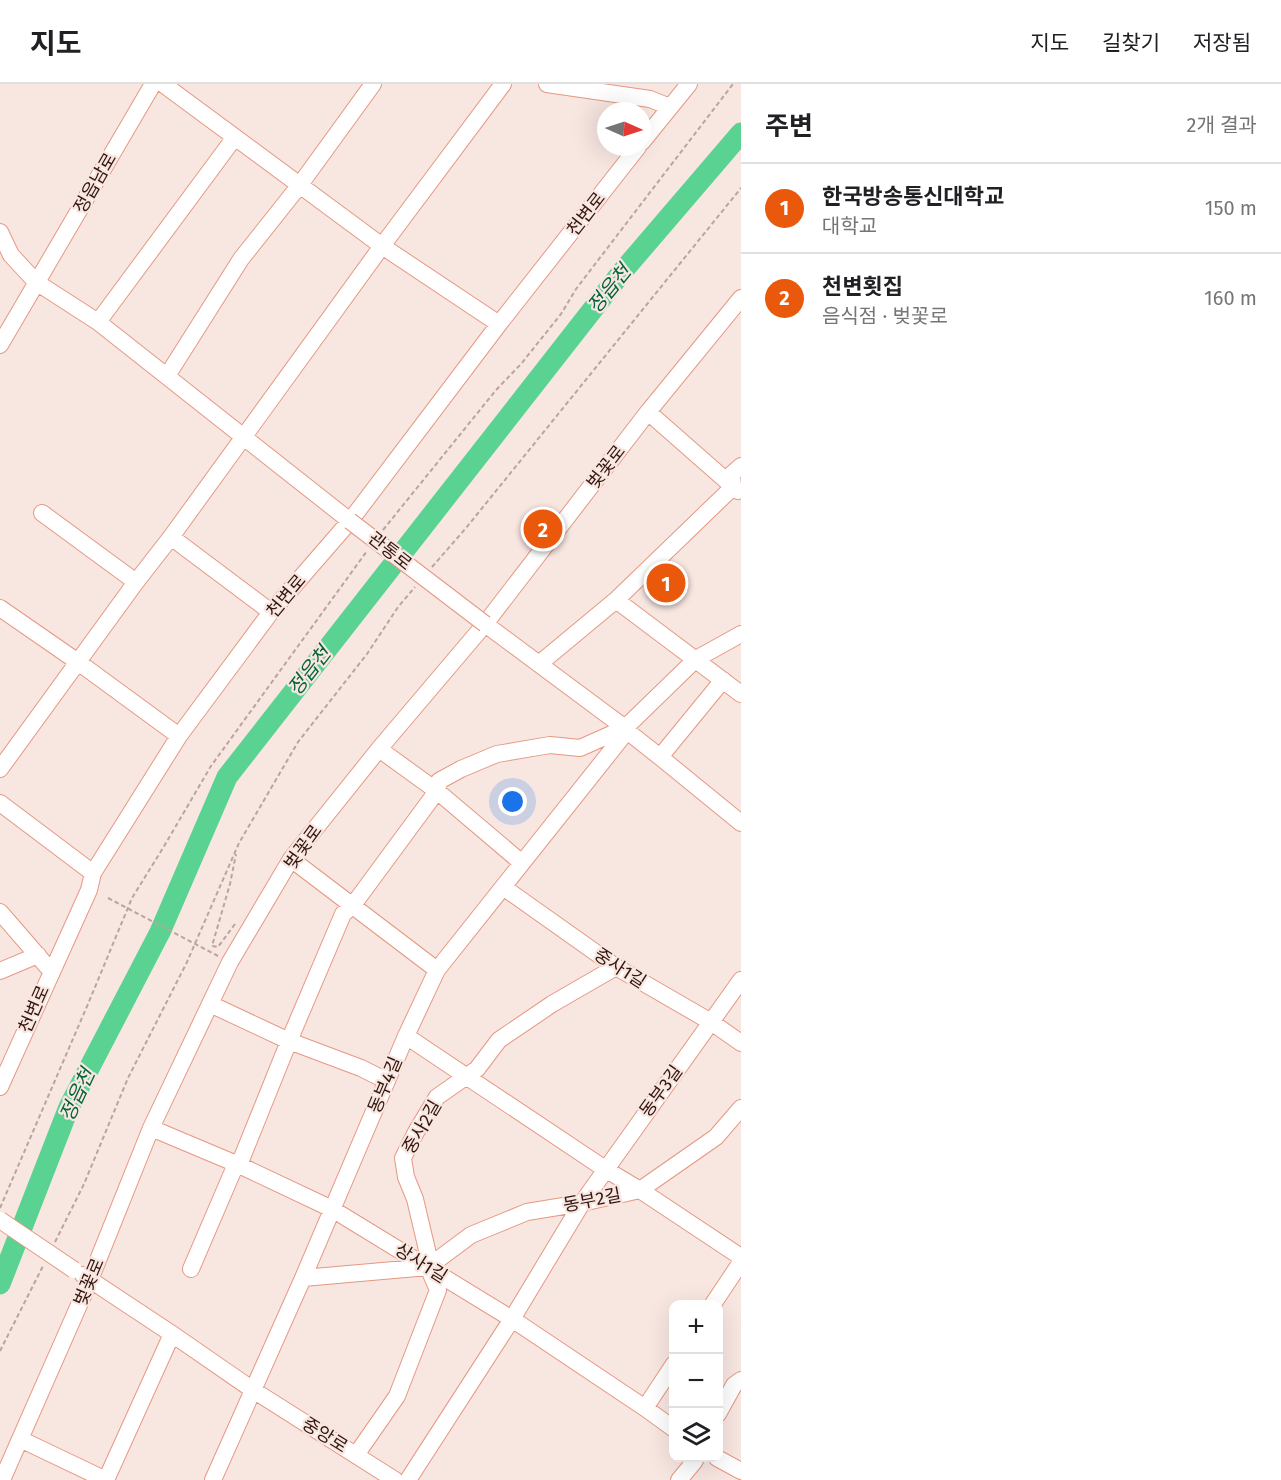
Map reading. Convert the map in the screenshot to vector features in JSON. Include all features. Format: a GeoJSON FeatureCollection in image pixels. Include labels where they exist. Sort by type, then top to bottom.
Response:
{"type":"FeatureCollection","features":[{"type":"Feature","properties":{"kind":"street","name":"정읍남로"},"geometry":{"type":"LineString","coordinates":[[0,345],[153,84]]}},
{"type":"Feature","properties":{"kind":"street"},"geometry":{"type":"LineString","coordinates":[[163,84],[382,246],[499,324]]}},
{"type":"Feature","properties":{"kind":"street"},"geometry":{"type":"LineString","coordinates":[[166,376],[241,259],[299,186],[373,84]]}},
{"type":"Feature","properties":{"kind":"street"},"geometry":{"type":"LineString","coordinates":[[0,769],[503,84]]}},
{"type":"Feature","properties":{"kind":"street"},"geometry":{"type":"LineString","coordinates":[[547,84],[650,99],[670,107]]}},
{"type":"Feature","properties":{"kind":"street"},"geometry":{"type":"LineString","coordinates":[[651,131],[689,84]]}},
{"type":"Feature","properties":{"kind":"street"},"geometry":{"type":"LineString","coordinates":[[98,322],[235,137]]}},
{"type":"Feature","properties":{"kind":"street","name":"천변로"},"geometry":{"type":"LineString","coordinates":[[0,1087],[88,890],[93,873],[179,736],[271,612],[350,520],[631,156]]}},
{"type":"Feature","properties":{"kind":"street"},"geometry":{"type":"LineString","coordinates":[[0,232],[11,255],[36,282]]}},
{"type":"Feature","properties":{"kind":"street","name":"관통로"},"geometry":{"type":"LineString","coordinates":[[36,282],[98,322],[484,624],[626,730],[741,822]]}},
{"type":"Feature","properties":{"kind":"street","name":"벚꽃로"},"geometry":{"type":"LineString","coordinates":[[2,1480],[90,1280],[151,1128],[231,962],[291,859],[379,749],[484,624],[648,412],[741,298]]}},
{"type":"Feature","properties":{"kind":"street"},"geometry":{"type":"LineString","coordinates":[[648,412],[737,490]]}},
{"type":"Feature","properties":{"kind":"street"},"geometry":{"type":"LineString","coordinates":[[737,490],[732,474],[741,466]]}},
{"type":"Feature","properties":{"kind":"street"},"geometry":{"type":"LineString","coordinates":[[539,664],[616,600],[737,490]]}},
{"type":"Feature","properties":{"kind":"street"},"geometry":{"type":"LineString","coordinates":[[42,513],[136,582]]}},
{"type":"Feature","properties":{"kind":"street"},"geometry":{"type":"LineString","coordinates":[[171,537],[271,612]]}},
{"type":"Feature","properties":{"kind":"street"},"geometry":{"type":"LineString","coordinates":[[616,600],[741,693]]}},
{"type":"Feature","properties":{"kind":"street"},"geometry":{"type":"LineString","coordinates":[[0,608],[179,736]]}},
{"type":"Feature","properties":{"kind":"street"},"geometry":{"type":"LineString","coordinates":[[192,1269],[343,914],[353,905],[437,791],[439,781],[497,754],[550,745],[580,748],[626,730],[696,660],[741,634]]}},
{"type":"Feature","properties":{"kind":"street"},"geometry":{"type":"LineString","coordinates":[[660,757],[723,680]]}},
{"type":"Feature","properties":{"kind":"street","name":"동부4길"},"geometry":{"type":"LineString","coordinates":[[213,1480],[303,1278],[406,1036],[437,970],[626,730]]}},
{"type":"Feature","properties":{"kind":"street"},"geometry":{"type":"LineString","coordinates":[[379,749],[437,791],[522,863]]}},
{"type":"Feature","properties":{"kind":"street"},"geometry":{"type":"LineString","coordinates":[[0,803],[93,873]]}},
{"type":"Feature","properties":{"kind":"street"},"geometry":{"type":"LineString","coordinates":[[291,859],[437,970]]}},
{"type":"Feature","properties":{"kind":"street","name":"중사1길"},"geometry":{"type":"LineString","coordinates":[[503,887],[616,967],[711,1022],[741,1043]]}},
{"type":"Feature","properties":{"kind":"street"},"geometry":{"type":"LineString","coordinates":[[0,912],[51,971]]}},
{"type":"Feature","properties":{"kind":"street"},"geometry":{"type":"LineString","coordinates":[[0,971],[38,955]]}},
{"type":"Feature","properties":{"kind":"street","name":"중사2길"},"geometry":{"type":"LineString","coordinates":[[356,1455],[397,1396],[438,1290],[428,1267],[428,1254],[406,1177],[403,1158],[416,1132],[437,1097],[477,1069],[499,1040],[616,967]]}},
{"type":"Feature","properties":{"kind":"street","name":"동부3길"},"geometry":{"type":"LineString","coordinates":[[408,1480],[512,1319],[582,1203],[741,980]]}},
{"type":"Feature","properties":{"kind":"street"},"geometry":{"type":"LineString","coordinates":[[210,1004],[289,1041],[361,1068],[387,1081]]}},
{"type":"Feature","properties":{"kind":"street"},"geometry":{"type":"LineString","coordinates":[[406,1036],[741,1257]]}},
{"type":"Feature","properties":{"kind":"street","name":"동부2길"},"geometry":{"type":"LineString","coordinates":[[428,1267],[471,1235],[527,1212],[640,1190],[717,1137],[741,1108]]}},
{"type":"Feature","properties":{"kind":"street","name":"상사1길"},"geometry":{"type":"LineString","coordinates":[[151,1128],[237,1164],[332,1209],[512,1319],[669,1425]]}},
{"type":"Feature","properties":{"kind":"street","name":"중앙로"},"geometry":{"type":"LineString","coordinates":[[0,1221],[253,1390],[395,1480]]}},
{"type":"Feature","properties":{"kind":"street"},"geometry":{"type":"LineString","coordinates":[[716,1300],[741,1262]]}},
{"type":"Feature","properties":{"kind":"street"},"geometry":{"type":"LineString","coordinates":[[303,1278],[428,1267]]}},
{"type":"Feature","properties":{"kind":"street"},"geometry":{"type":"LineString","coordinates":[[20,1439],[106,1480],[172,1334]]}},
{"type":"Feature","properties":{"kind":"street"},"geometry":{"type":"LineString","coordinates":[[645,1408],[669,1372]]}},
{"type":"Feature","properties":{"kind":"street"},"geometry":{"type":"LineString","coordinates":[[721,1408],[734,1385],[741,1380]]}},
{"type":"Feature","properties":{"kind":"street"},"geometry":{"type":"LineString","coordinates":[[723,1461],[741,1471]]}},
{"type":"Feature","properties":{"kind":"street"},"geometry":{"type":"LineString","coordinates":[[679,1480],[694,1462]]}},
{"type":"Feature","properties":{"kind":"path"},"geometry":{"type":"LineString","coordinates":[[378,537],[496,390],[521,364],[561,314],[576,289],[733,84]]}},
{"type":"Feature","properties":{"kind":"path"},"geometry":{"type":"LineString","coordinates":[[428,572],[741,188]]}},
{"type":"Feature","properties":{"kind":"path"},"geometry":{"type":"LineString","coordinates":[[0,1208],[132,898],[211,766],[371,547]]}},
{"type":"Feature","properties":{"kind":"path"},"geometry":{"type":"LineString","coordinates":[[53,1247],[84,1184],[128,1078],[187,962],[237,848],[298,742],[367,654],[398,607],[421,580]]}},
{"type":"Feature","properties":{"kind":"path"},"geometry":{"type":"LineString","coordinates":[[237,848],[230,885],[212,946],[218,947],[234,924],[247,914],[259,915]]}},
{"type":"Feature","properties":{"kind":"path"},"geometry":{"type":"LineString","coordinates":[[108,898],[218,956]]}},
{"type":"Feature","properties":{"kind":"path"},"geometry":{"type":"LineString","coordinates":[[0,1352],[47,1258]]}},
{"type":"Feature","properties":{"kind":"waterway","name":"정읍천"},"geometry":{"type":"LineString","coordinates":[[0,1284],[69,1107],[160,932],[227,777],[622,272],[741,133]]}},
{"type":"Feature","properties":{"kind":"place","name":"천변횟집"},"geometry":{"type":"Point","coordinates":[543,529]}},
{"type":"Feature","properties":{"kind":"place","name":"한국방송통신대학교"},"geometry":{"type":"Point","coordinates":[666,583]}}]}
